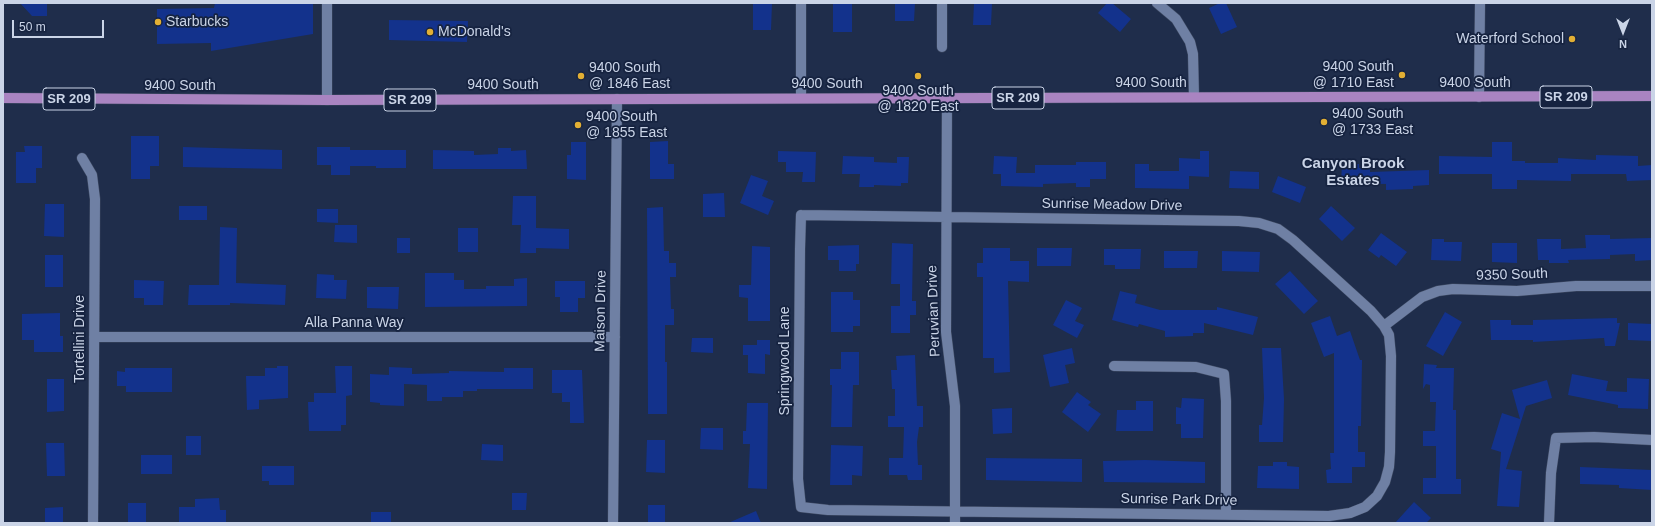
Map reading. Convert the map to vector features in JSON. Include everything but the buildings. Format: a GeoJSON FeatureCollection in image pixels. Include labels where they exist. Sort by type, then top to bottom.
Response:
{"type":"FeatureCollection","features":[{"type":"Feature","properties":{"kind":"main road","name":"9400 South"},"geometry":{"type":"LineString","coordinates":[[3,98],[327,100],[1652,96]]}},
{"type":"Feature","properties":{"kind":"street"},"geometry":{"type":"LineString","coordinates":[[327,3],[327,100]]}},
{"type":"Feature","properties":{"kind":"street"},"geometry":{"type":"LineString","coordinates":[[801,3],[801,98]]}},
{"type":"Feature","properties":{"kind":"street"},"geometry":{"type":"LineString","coordinates":[[942,3],[942,47]]}},
{"type":"Feature","properties":{"kind":"street"},"geometry":{"type":"LineString","coordinates":[[1157,3],[1176,19],[1190,42],[1194,66],[1194,98]]}},
{"type":"Feature","properties":{"kind":"street"},"geometry":{"type":"LineString","coordinates":[[1479,97],[1480,3]]}},
{"type":"Feature","properties":{"kind":"street","name":"Peruvian Drive"},"geometry":{"type":"LineString","coordinates":[[947,98],[946,332],[956,406],[955,523]]}},
{"type":"Feature","properties":{"kind":"street","name":"Maison Drive"},"geometry":{"type":"LineString","coordinates":[[613,523],[618,99]]}},
{"type":"Feature","properties":{"kind":"street","name":"Tortellini Drive"},"geometry":{"type":"LineString","coordinates":[[82,158],[92,175],[95,199],[93,523]]}},
{"type":"Feature","properties":{"kind":"street","name":"Sunrise Meadow Drive"},"geometry":{"type":"LineString","coordinates":[[801,215],[1239,221],[1259,223],[1278,229],[1293,240],[1371,311],[1384,326]]}},
{"type":"Feature","properties":{"kind":"street","name":"Springwood Lane"},"geometry":{"type":"LineString","coordinates":[[801,215],[798,479],[801,507]]}},
{"type":"Feature","properties":{"kind":"street","name":"9350 South"},"geometry":{"type":"LineString","coordinates":[[1384,326],[1422,297],[1438,291],[1454,289],[1517,291],[1576,286],[1652,286]]}},
{"type":"Feature","properties":{"kind":"street","name":"Sunrise Park Drive"},"geometry":{"type":"LineString","coordinates":[[801,507],[828,510],[955,512],[1329,516],[1350,514],[1365,507],[1377,496],[1385,482],[1389,467],[1390,345],[1389,335],[1384,326]]}},
{"type":"Feature","properties":{"kind":"street","name":"Alla Panna Way"},"geometry":{"type":"LineString","coordinates":[[94,337],[615,337]]}},
{"type":"Feature","properties":{"kind":"street"},"geometry":{"type":"LineString","coordinates":[[1114,366],[1196,367],[1224,374],[1226,400],[1226,514]]}},
{"type":"Feature","properties":{"kind":"street"},"geometry":{"type":"LineString","coordinates":[[1549,523],[1551,473],[1556,438],[1594,437],[1652,440]]}},
{"type":"Feature","properties":{"kind":"place","name":"Starbucks"},"geometry":{"type":"Point","coordinates":[158,22]}},
{"type":"Feature","properties":{"kind":"place","name":"McDonald's"},"geometry":{"type":"Point","coordinates":[430,32]}},
{"type":"Feature","properties":{"kind":"place","name":"Waterford School"},"geometry":{"type":"Point","coordinates":[1572,39]}},
{"type":"Feature","properties":{"kind":"place","name":"9400 South @ 1710 East"},"geometry":{"type":"Point","coordinates":[1402,75]}},
{"type":"Feature","properties":{"kind":"place","name":"9400 South @ 1846 East"},"geometry":{"type":"Point","coordinates":[581,76]}},
{"type":"Feature","properties":{"kind":"place","name":"9400 South @ 1820 East"},"geometry":{"type":"Point","coordinates":[918,76]}},
{"type":"Feature","properties":{"kind":"place","name":"9400 South @ 1733 East"},"geometry":{"type":"Point","coordinates":[1324,122]}},
{"type":"Feature","properties":{"kind":"place","name":"9400 South @ 1855 East"},"geometry":{"type":"Point","coordinates":[578,125]}},
{"type":"Feature","properties":{"kind":"district","name":"Canyon Brook Estates"},"geometry":{"type":"Point","coordinates":[1353,172]}}]}
